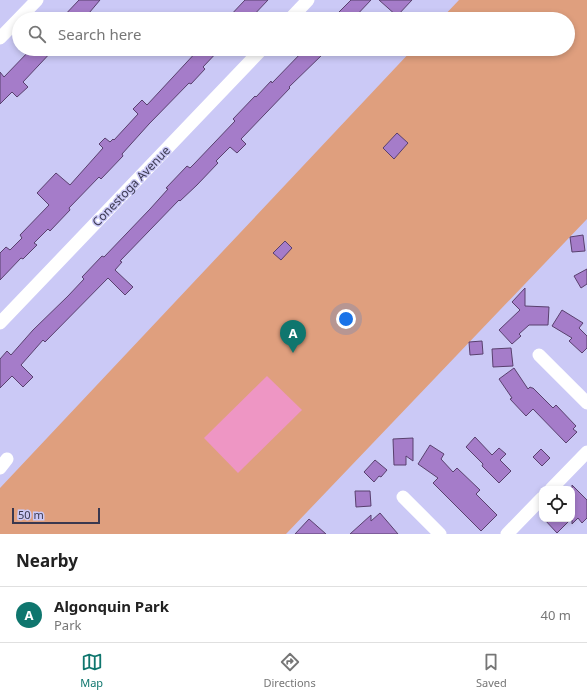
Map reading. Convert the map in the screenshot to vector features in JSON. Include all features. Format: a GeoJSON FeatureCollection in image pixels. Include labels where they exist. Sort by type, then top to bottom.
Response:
{"type":"FeatureCollection","features":[{"type":"Feature","properties":{"kind":"street"},"geometry":{"type":"LineString","coordinates":[[25,12],[37,0]]}},
{"type":"Feature","properties":{"kind":"street"},"geometry":{"type":"LineString","coordinates":[[297,12],[308,0]]}},
{"type":"Feature","properties":{"kind":"street"},"geometry":{"type":"LineString","coordinates":[[0,38],[12,26]]}},
{"type":"Feature","properties":{"kind":"street","name":"Conestoga Avenue"},"geometry":{"type":"LineString","coordinates":[[0,323],[255,56]]}},
{"type":"Feature","properties":{"kind":"street"},"geometry":{"type":"LineString","coordinates":[[539,354],[587,403]]}},
{"type":"Feature","properties":{"kind":"street"},"geometry":{"type":"LineString","coordinates":[[554,486],[587,452]]}},
{"type":"Feature","properties":{"kind":"street"},"geometry":{"type":"LineString","coordinates":[[403,497],[440,534]]}},
{"type":"Feature","properties":{"kind":"street"},"geometry":{"type":"LineString","coordinates":[[507,534],[539,501]]}},
{"type":"Feature","properties":{"kind":"shaded area"},"geometry":{"type":"Polygon","coordinates":[[[459,0],[587,0],[587,219],[286,534],[0,534],[0,488],[406,56],[575,56],[575,12],[448,12],[459,0]]]}},
{"type":"Feature","properties":{"kind":"shaded area"},"geometry":{"type":"Polygon","coordinates":[[[267,376],[302,410],[238,473],[204,438],[267,376]]]}},
{"type":"Feature","properties":{"kind":"building"},"geometry":{"type":"Polygon","coordinates":[[[79,0],[100,0],[90,12],[68,12],[79,0]]]}},
{"type":"Feature","properties":{"kind":"building"},"geometry":{"type":"Polygon","coordinates":[[[245,0],[268,0],[257,12],[234,12],[245,0]]]}},
{"type":"Feature","properties":{"kind":"building"},"geometry":{"type":"Polygon","coordinates":[[[351,0],[371,0],[360,12],[339,12],[351,0]]]}},
{"type":"Feature","properties":{"kind":"building"},"geometry":{"type":"Polygon","coordinates":[[[379,0],[412,0],[401,12],[392,12],[379,0]]]}},
{"type":"Feature","properties":{"kind":"building"},"geometry":{"type":"Polygon","coordinates":[[[24,56],[47,56],[23,82],[28,87],[17,97],[12,92],[0,104],[0,72],[4,77],[24,56]]]}},
{"type":"Feature","properties":{"kind":"building"},"geometry":{"type":"Polygon","coordinates":[[[192,56],[213,56],[203,67],[205,69],[191,84],[189,83],[149,124],[122,154],[123,156],[101,179],[99,177],[69,208],[70,210],[50,231],[48,229],[34,243],[37,245],[23,259],[21,258],[0,280],[0,253],[6,247],[10,250],[22,238],[20,235],[49,205],[37,193],[56,173],[70,185],[103,148],[99,144],[105,138],[110,142],[113,139],[114,140],[138,114],[133,109],[142,100],[147,105],[192,56]]]}},
{"type":"Feature","properties":{"kind":"building"},"geometry":{"type":"Polygon","coordinates":[[[298,56],[321,56],[289,87],[290,88],[241,139],[246,144],[237,153],[230,147],[216,161],[218,163],[197,185],[180,201],[179,200],[120,261],[122,262],[115,270],[133,287],[125,295],[108,278],[45,342],[43,340],[21,365],[33,377],[23,387],[12,376],[0,388],[0,359],[7,351],[11,355],[33,330],[84,279],[82,277],[102,256],[104,257],[150,209],[168,189],[166,188],[187,166],[190,168],[235,121],[233,119],[255,96],[256,97],[271,81],[272,83],[298,56]]]}},
{"type":"Feature","properties":{"kind":"building"},"geometry":{"type":"Polygon","coordinates":[[[397,133],[408,143],[394,159],[383,148],[397,133]]]}},
{"type":"Feature","properties":{"kind":"building"},"geometry":{"type":"Polygon","coordinates":[[[583,235],[585,251],[572,252],[570,237],[583,235]]]}},
{"type":"Feature","properties":{"kind":"building"},"geometry":{"type":"Polygon","coordinates":[[[285,241],[292,248],[281,260],[273,253],[285,241]]]}},
{"type":"Feature","properties":{"kind":"building"},"geometry":{"type":"Polygon","coordinates":[[[587,269],[587,284],[581,288],[574,276],[587,269]]]}},
{"type":"Feature","properties":{"kind":"building"},"geometry":{"type":"Polygon","coordinates":[[[525,288],[525,306],[549,307],[548,325],[529,325],[519,334],[521,336],[512,344],[499,330],[520,310],[512,302],[525,288]]]}},
{"type":"Feature","properties":{"kind":"building"},"geometry":{"type":"Polygon","coordinates":[[[562,310],[583,323],[579,328],[587,336],[587,348],[582,353],[569,341],[572,338],[552,326],[562,310]]]}},
{"type":"Feature","properties":{"kind":"building"},"geometry":{"type":"Polygon","coordinates":[[[482,341],[483,354],[470,355],[469,342],[482,341]]]}},
{"type":"Feature","properties":{"kind":"building"},"geometry":{"type":"Polygon","coordinates":[[[511,348],[513,366],[493,367],[492,349],[511,348]]]}},
{"type":"Feature","properties":{"kind":"building"},"geometry":{"type":"Polygon","coordinates":[[[514,368],[528,389],[530,387],[533,388],[553,408],[556,405],[576,426],[573,429],[577,432],[566,443],[533,409],[526,416],[510,399],[512,398],[499,379],[514,368]]]}},
{"type":"Feature","properties":{"kind":"building"},"geometry":{"type":"Polygon","coordinates":[[[475,437],[492,455],[499,448],[506,454],[500,460],[511,471],[499,483],[466,447],[475,437]]]}},
{"type":"Feature","properties":{"kind":"building"},"geometry":{"type":"Polygon","coordinates":[[[413,438],[413,461],[406,456],[406,465],[394,465],[393,439],[413,438]]]}},
{"type":"Feature","properties":{"kind":"building"},"geometry":{"type":"Polygon","coordinates":[[[430,445],[444,454],[441,459],[453,472],[457,468],[480,490],[476,494],[497,515],[481,531],[433,483],[438,478],[418,464],[430,445]]]}},
{"type":"Feature","properties":{"kind":"building"},"geometry":{"type":"Polygon","coordinates":[[[541,449],[550,458],[542,466],[533,457],[541,449]]]}},
{"type":"Feature","properties":{"kind":"building"},"geometry":{"type":"Polygon","coordinates":[[[375,460],[387,470],[374,482],[364,472],[375,460]]]}},
{"type":"Feature","properties":{"kind":"building"},"geometry":{"type":"Polygon","coordinates":[[[575,488],[587,500],[587,518],[582,523],[578,518],[575,521],[575,488]]]}},
{"type":"Feature","properties":{"kind":"building"},"geometry":{"type":"Polygon","coordinates":[[[355,491],[370,491],[371,506],[356,507],[355,491]]]}},
{"type":"Feature","properties":{"kind":"building"},"geometry":{"type":"Polygon","coordinates":[[[380,513],[398,534],[350,534],[371,515],[371,521],[380,513]]]}},
{"type":"Feature","properties":{"kind":"building"},"geometry":{"type":"Polygon","coordinates":[[[309,519],[326,534],[295,534],[309,519]]]}},
{"type":"Feature","properties":{"kind":"building"},"geometry":{"type":"Polygon","coordinates":[[[547,522],[568,522],[557,533],[547,522]]]}},
{"type":"Feature","properties":{"kind":"place","name":"Algonquin Park"},"geometry":{"type":"Point","coordinates":[293,353]}}]}
